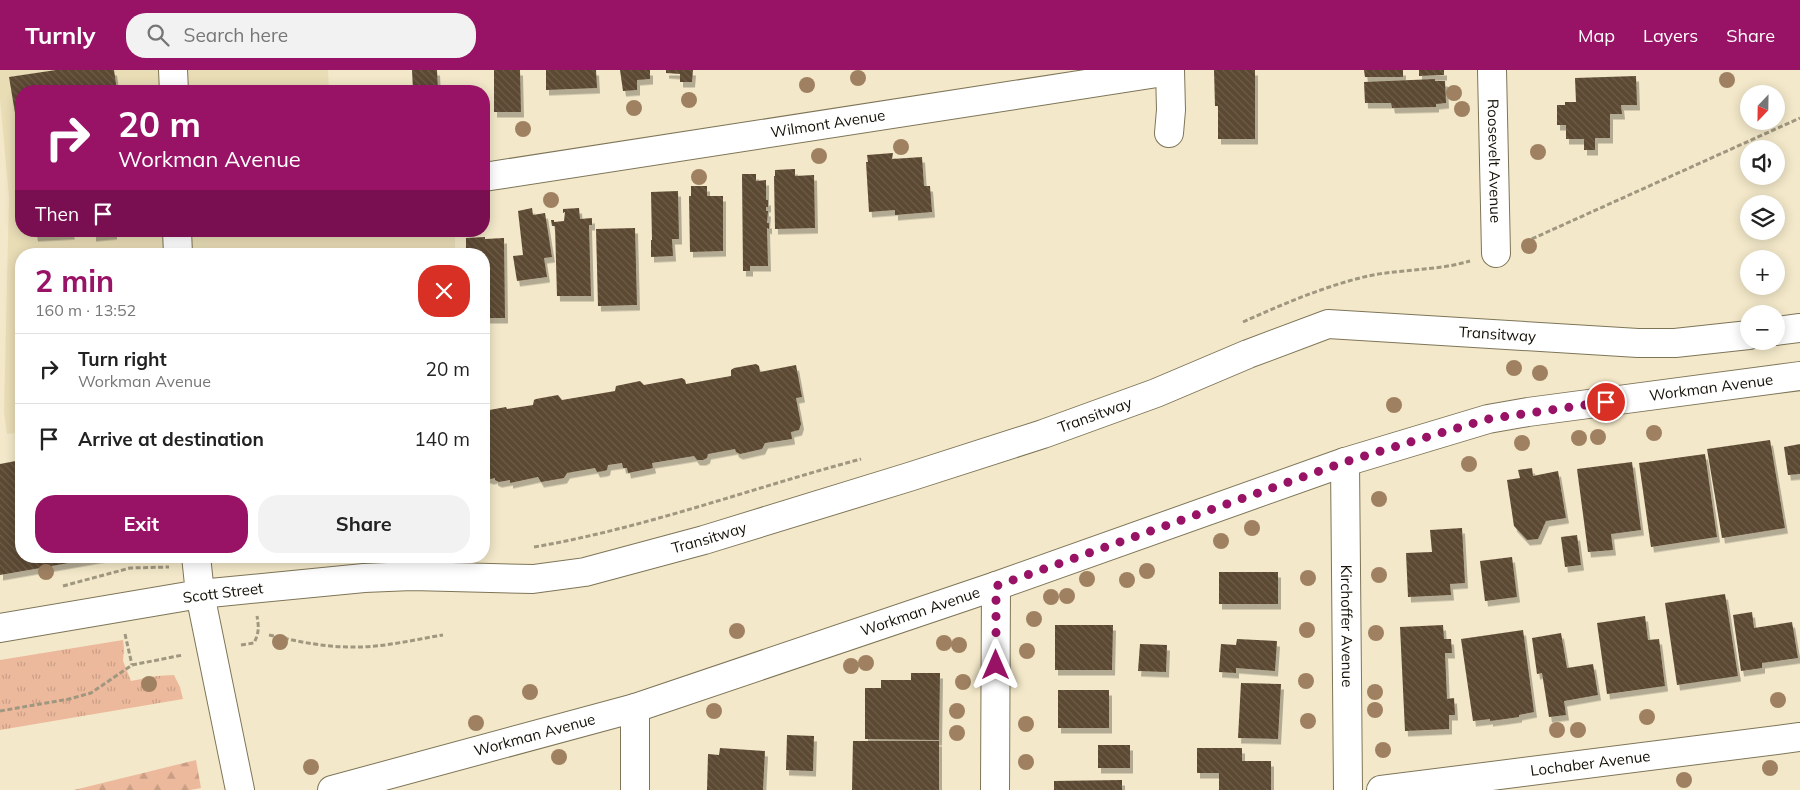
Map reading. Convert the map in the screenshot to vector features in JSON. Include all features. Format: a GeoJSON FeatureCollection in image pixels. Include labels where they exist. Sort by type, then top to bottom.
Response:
{"type":"FeatureCollection","features":[{"type":"Feature","properties":{"kind":"street"},"geometry":{"type":"LineString","coordinates":[[173,70],[174,85]]}},
{"type":"Feature","properties":{"kind":"street","name":"Roosevelt Avenue"},"geometry":{"type":"LineString","coordinates":[[1492,70],[1496,253]]}},
{"type":"Feature","properties":{"kind":"street"},"geometry":{"type":"LineString","coordinates":[[1169,133],[1171,110],[1170,71]]}},
{"type":"Feature","properties":{"kind":"street","name":"Wilmont Avenue"},"geometry":{"type":"LineString","coordinates":[[490,176],[1170,71]]}},
{"type":"Feature","properties":{"kind":"street","name":"Transitway"},"geometry":{"type":"LineString","coordinates":[[448,577],[516,580],[554,577],[626,562],[704,540],[1043,434],[1156,393],[1248,354],[1328,324],[1638,342],[1675,343],[1740,336]]}},
{"type":"Feature","properties":{"kind":"street"},"geometry":{"type":"LineString","coordinates":[[1785,330],[1800,328]]}},
{"type":"Feature","properties":{"kind":"street","name":"Workman Avenue"},"geometry":{"type":"LineString","coordinates":[[332,790],[635,708],[996,586],[1345,462],[1488,419],[1800,376]]}},
{"type":"Feature","properties":{"kind":"street","name":"Kirchoffer Avenue"},"geometry":{"type":"LineString","coordinates":[[1345,462],[1348,790]]}},
{"type":"Feature","properties":{"kind":"street"},"geometry":{"type":"LineString","coordinates":[[197,563],[200,594],[240,790]]}},
{"type":"Feature","properties":{"kind":"street","name":"Scott Street"},"geometry":{"type":"LineString","coordinates":[[0,628],[200,594],[364,578],[448,577]]}},
{"type":"Feature","properties":{"kind":"street"},"geometry":{"type":"LineString","coordinates":[[995,790],[996,586]]}},
{"type":"Feature","properties":{"kind":"street"},"geometry":{"type":"LineString","coordinates":[[635,708],[635,790]]}},
{"type":"Feature","properties":{"kind":"street","name":"Lochaber Avenue"},"geometry":{"type":"LineString","coordinates":[[1381,790],[1800,737]]}},
{"type":"Feature","properties":{"kind":"path"},"geometry":{"type":"LineString","coordinates":[[1242,323],[1336,285],[1370,276],[1462,264],[1496,253],[1539,237],[1800,118]]}},
{"type":"Feature","properties":{"kind":"path"},"geometry":{"type":"LineString","coordinates":[[528,548],[648,520],[865,458]]}},
{"type":"Feature","properties":{"kind":"path"},"geometry":{"type":"LineString","coordinates":[[254,643],[259,626]]}},
{"type":"Feature","properties":{"kind":"path"},"geometry":{"type":"LineString","coordinates":[[269,635],[324,645],[352,647],[389,644],[443,635]]}},
{"type":"Feature","properties":{"kind":"path"},"geometry":{"type":"LineString","coordinates":[[127,641],[132,665]]}},
{"type":"Feature","properties":{"kind":"path"},"geometry":{"type":"LineString","coordinates":[[0,711],[69,699],[91,692],[132,665],[169,657]]}},
{"type":"Feature","properties":{"kind":"shaded area"},"geometry":{"type":"Polygon","coordinates":[[[0,70],[328,70],[329,85],[15,85],[15,237],[455,237],[455,248],[15,248],[15,433],[7,434],[4,412],[9,197],[0,99],[0,70]]]}},
{"type":"Feature","properties":{"kind":"green space"},"geometry":{"type":"Polygon","coordinates":[[[123,640],[123,661],[131,681],[174,675],[183,699],[0,730],[0,660],[123,640]]]}},
{"type":"Feature","properties":{"kind":"green space"},"geometry":{"type":"Polygon","coordinates":[[[196,760],[201,788],[190,790],[74,790],[196,760]]]}},
{"type":"Feature","properties":{"kind":"building"},"geometry":{"type":"Polygon","coordinates":[[[56,70],[114,70],[116,85],[15,85],[15,113],[9,77],[56,70]]]}},
{"type":"Feature","properties":{"kind":"building"},"geometry":{"type":"Polygon","coordinates":[[[412,70],[437,70],[438,85],[413,85],[412,70]]]}},
{"type":"Feature","properties":{"kind":"building"},"geometry":{"type":"Polygon","coordinates":[[[494,70],[520,70],[521,112],[494,112],[494,70]]]}},
{"type":"Feature","properties":{"kind":"building"},"geometry":{"type":"Polygon","coordinates":[[[546,70],[596,70],[597,88],[546,90],[546,70]]]}},
{"type":"Feature","properties":{"kind":"building"},"geometry":{"type":"Polygon","coordinates":[[[620,70],[650,70],[650,79],[637,80],[637,90],[623,91],[620,70]]]}},
{"type":"Feature","properties":{"kind":"building"},"geometry":{"type":"Polygon","coordinates":[[[666,70],[693,70],[692,82],[680,82],[680,74],[666,73],[666,70]]]}},
{"type":"Feature","properties":{"kind":"building"},"geometry":{"type":"Polygon","coordinates":[[[1214,70],[1255,70],[1255,139],[1218,139],[1218,106],[1215,106],[1214,70]]]}},
{"type":"Feature","properties":{"kind":"building"},"geometry":{"type":"Polygon","coordinates":[[[1364,70],[1403,70],[1403,77],[1365,77],[1364,70]]]}},
{"type":"Feature","properties":{"kind":"building"},"geometry":{"type":"Polygon","coordinates":[[[1419,70],[1444,70],[1444,75],[1419,76],[1419,70]]]}},
{"type":"Feature","properties":{"kind":"building"},"geometry":{"type":"Polygon","coordinates":[[[1636,76],[1637,105],[1621,105],[1622,114],[1610,114],[1610,138],[1595,138],[1595,150],[1584,150],[1584,139],[1566,139],[1566,125],[1557,125],[1557,105],[1565,105],[1565,102],[1576,102],[1575,78],[1636,76]]]}},
{"type":"Feature","properties":{"kind":"building"},"geometry":{"type":"Polygon","coordinates":[[[1435,79],[1435,81],[1445,81],[1446,103],[1436,104],[1436,107],[1392,108],[1391,103],[1365,103],[1364,82],[1435,79]]]}},
{"type":"Feature","properties":{"kind":"building"},"geometry":{"type":"Polygon","coordinates":[[[893,153],[892,159],[922,157],[924,186],[930,186],[932,212],[895,215],[895,210],[869,212],[867,155],[893,153]]]}},
{"type":"Feature","properties":{"kind":"building"},"geometry":{"type":"Polygon","coordinates":[[[795,169],[795,176],[814,175],[815,228],[775,229],[775,170],[795,169]]]}},
{"type":"Feature","properties":{"kind":"building"},"geometry":{"type":"Polygon","coordinates":[[[742,174],[756,174],[756,181],[766,180],[766,200],[768,200],[766,211],[768,211],[767,223],[769,223],[769,229],[767,228],[768,266],[750,266],[750,271],[743,271],[742,174]]]}},
{"type":"Feature","properties":{"kind":"building"},"geometry":{"type":"Polygon","coordinates":[[[691,186],[707,186],[707,196],[723,196],[723,251],[690,252],[689,196],[691,196],[691,186]]]}},
{"type":"Feature","properties":{"kind":"building"},"geometry":{"type":"Polygon","coordinates":[[[678,191],[679,239],[672,239],[673,256],[651,257],[651,192],[678,191]]]}},
{"type":"Feature","properties":{"kind":"building"},"geometry":{"type":"Polygon","coordinates":[[[532,208],[533,215],[545,213],[552,257],[544,258],[547,277],[517,281],[513,256],[523,255],[518,211],[532,208]]]}},
{"type":"Feature","properties":{"kind":"building"},"geometry":{"type":"Polygon","coordinates":[[[579,208],[580,219],[592,218],[592,225],[589,225],[591,296],[557,296],[555,226],[552,226],[551,220],[554,220],[554,222],[564,221],[565,212],[563,213],[563,209],[579,208]]]}},
{"type":"Feature","properties":{"kind":"building"},"geometry":{"type":"Polygon","coordinates":[[[635,228],[637,305],[598,306],[596,229],[635,228]]]}},
{"type":"Feature","properties":{"kind":"building"},"geometry":{"type":"Polygon","coordinates":[[[466,238],[504,238],[505,318],[490,318],[490,248],[466,248],[466,238]]]}},
{"type":"Feature","properties":{"kind":"building"},"geometry":{"type":"Polygon","coordinates":[[[756,364],[759,366],[760,372],[796,365],[802,397],[796,398],[801,424],[799,430],[791,432],[792,439],[765,443],[762,449],[740,454],[735,449],[708,454],[707,458],[703,460],[697,460],[694,456],[652,463],[653,468],[628,473],[627,468],[623,468],[622,463],[608,465],[607,470],[604,471],[597,472],[595,468],[567,473],[564,478],[541,482],[538,477],[510,483],[510,480],[499,482],[495,478],[490,479],[490,410],[533,405],[536,399],[558,395],[562,400],[615,391],[616,386],[640,381],[644,385],[682,378],[686,384],[731,376],[731,370],[756,364]]]}},
{"type":"Feature","properties":{"kind":"building"},"geometry":{"type":"Polygon","coordinates":[[[1770,440],[1785,528],[1722,538],[1707,449],[1770,440]]]}},
{"type":"Feature","properties":{"kind":"building"},"geometry":{"type":"Polygon","coordinates":[[[1800,444],[1800,474],[1788,475],[1784,447],[1800,444]]]}},
{"type":"Feature","properties":{"kind":"building"},"geometry":{"type":"Polygon","coordinates":[[[1705,454],[1717,537],[1651,547],[1639,463],[1705,454]]]}},
{"type":"Feature","properties":{"kind":"building"},"geometry":{"type":"Polygon","coordinates":[[[15,461],[15,563],[69,563],[0,575],[0,464],[15,461]]]}},
{"type":"Feature","properties":{"kind":"building"},"geometry":{"type":"Polygon","coordinates":[[[1632,462],[1641,530],[1611,534],[1613,550],[1588,552],[1577,469],[1632,462]]]}},
{"type":"Feature","properties":{"kind":"building"},"geometry":{"type":"Polygon","coordinates":[[[1532,468],[1533,476],[1558,471],[1566,518],[1546,521],[1538,539],[1527,540],[1514,526],[1507,480],[1520,478],[1518,470],[1532,468]]]}},
{"type":"Feature","properties":{"kind":"building"},"geometry":{"type":"Polygon","coordinates":[[[1462,528],[1465,583],[1450,584],[1451,595],[1408,597],[1406,553],[1432,552],[1430,530],[1462,528]]]}},
{"type":"Feature","properties":{"kind":"building"},"geometry":{"type":"Polygon","coordinates":[[[1577,535],[1581,565],[1565,567],[1561,537],[1577,535]]]}},
{"type":"Feature","properties":{"kind":"building"},"geometry":{"type":"Polygon","coordinates":[[[1512,557],[1517,597],[1485,601],[1480,561],[1512,557]]]}},
{"type":"Feature","properties":{"kind":"building"},"geometry":{"type":"Polygon","coordinates":[[[1219,572],[1278,572],[1278,604],[1219,604],[1219,572]]]}},
{"type":"Feature","properties":{"kind":"building"},"geometry":{"type":"Polygon","coordinates":[[[1725,594],[1738,676],[1677,685],[1665,603],[1725,594]]]}},
{"type":"Feature","properties":{"kind":"building"},"geometry":{"type":"Polygon","coordinates":[[[1752,612],[1754,628],[1792,622],[1798,658],[1762,663],[1762,668],[1741,671],[1733,615],[1752,612]]]}},
{"type":"Feature","properties":{"kind":"building"},"geometry":{"type":"Polygon","coordinates":[[[1645,616],[1648,640],[1659,639],[1665,686],[1607,694],[1597,623],[1645,616]]]}},
{"type":"Feature","properties":{"kind":"building"},"geometry":{"type":"Polygon","coordinates":[[[1055,625],[1113,625],[1112,670],[1055,670],[1055,625]]]}},
{"type":"Feature","properties":{"kind":"building"},"geometry":{"type":"Polygon","coordinates":[[[1443,625],[1444,639],[1451,639],[1452,653],[1445,653],[1447,699],[1454,698],[1455,715],[1449,715],[1449,729],[1405,731],[1400,627],[1443,625]]]}},
{"type":"Feature","properties":{"kind":"building"},"geometry":{"type":"Polygon","coordinates":[[[1523,630],[1534,712],[1519,715],[1519,717],[1473,721],[1461,639],[1523,630]]]}},
{"type":"Feature","properties":{"kind":"building"},"geometry":{"type":"Polygon","coordinates":[[[1561,633],[1567,668],[1593,664],[1598,695],[1564,701],[1566,715],[1549,717],[1542,673],[1537,674],[1532,638],[1561,633]]]}},
{"type":"Feature","properties":{"kind":"building"},"geometry":{"type":"Polygon","coordinates":[[[1237,639],[1277,641],[1275,671],[1236,668],[1236,673],[1219,672],[1221,644],[1236,645],[1237,639]]]}},
{"type":"Feature","properties":{"kind":"building"},"geometry":{"type":"Polygon","coordinates":[[[1140,644],[1167,645],[1166,672],[1138,671],[1140,644]]]}},
{"type":"Feature","properties":{"kind":"building"},"geometry":{"type":"Polygon","coordinates":[[[911,673],[940,673],[939,740],[865,739],[865,688],[881,688],[881,680],[911,680],[911,673]]]}},
{"type":"Feature","properties":{"kind":"building"},"geometry":{"type":"Polygon","coordinates":[[[1241,683],[1281,684],[1278,739],[1238,738],[1241,683]]]}},
{"type":"Feature","properties":{"kind":"building"},"geometry":{"type":"Polygon","coordinates":[[[1058,690],[1109,690],[1109,728],[1058,728],[1058,690]]]}},
{"type":"Feature","properties":{"kind":"building"},"geometry":{"type":"Polygon","coordinates":[[[787,735],[814,736],[813,771],[786,770],[787,735]]]}},
{"type":"Feature","properties":{"kind":"building"},"geometry":{"type":"Polygon","coordinates":[[[853,741],[939,741],[939,790],[852,790],[853,741]]]}},
{"type":"Feature","properties":{"kind":"building"},"geometry":{"type":"Polygon","coordinates":[[[1098,745],[1130,745],[1130,768],[1098,768],[1098,745]]]}},
{"type":"Feature","properties":{"kind":"building"},"geometry":{"type":"Polygon","coordinates":[[[720,748],[765,751],[763,790],[707,790],[708,754],[719,755],[720,748]]]}},
{"type":"Feature","properties":{"kind":"building"},"geometry":{"type":"Polygon","coordinates":[[[1197,748],[1242,748],[1242,761],[1271,761],[1271,790],[1219,790],[1219,773],[1197,773],[1197,748]]]}},
{"type":"Feature","properties":{"kind":"building"},"geometry":{"type":"Polygon","coordinates":[[[1122,780],[1122,790],[1054,790],[1054,781],[1122,780]]]}},
{"type":"Feature","properties":{"kind":"route"},"geometry":{"type":"LineString","coordinates":[[996,665],[996,586],[1345,462],[1417,440],[1488,419],[1606,402]]}}]}
